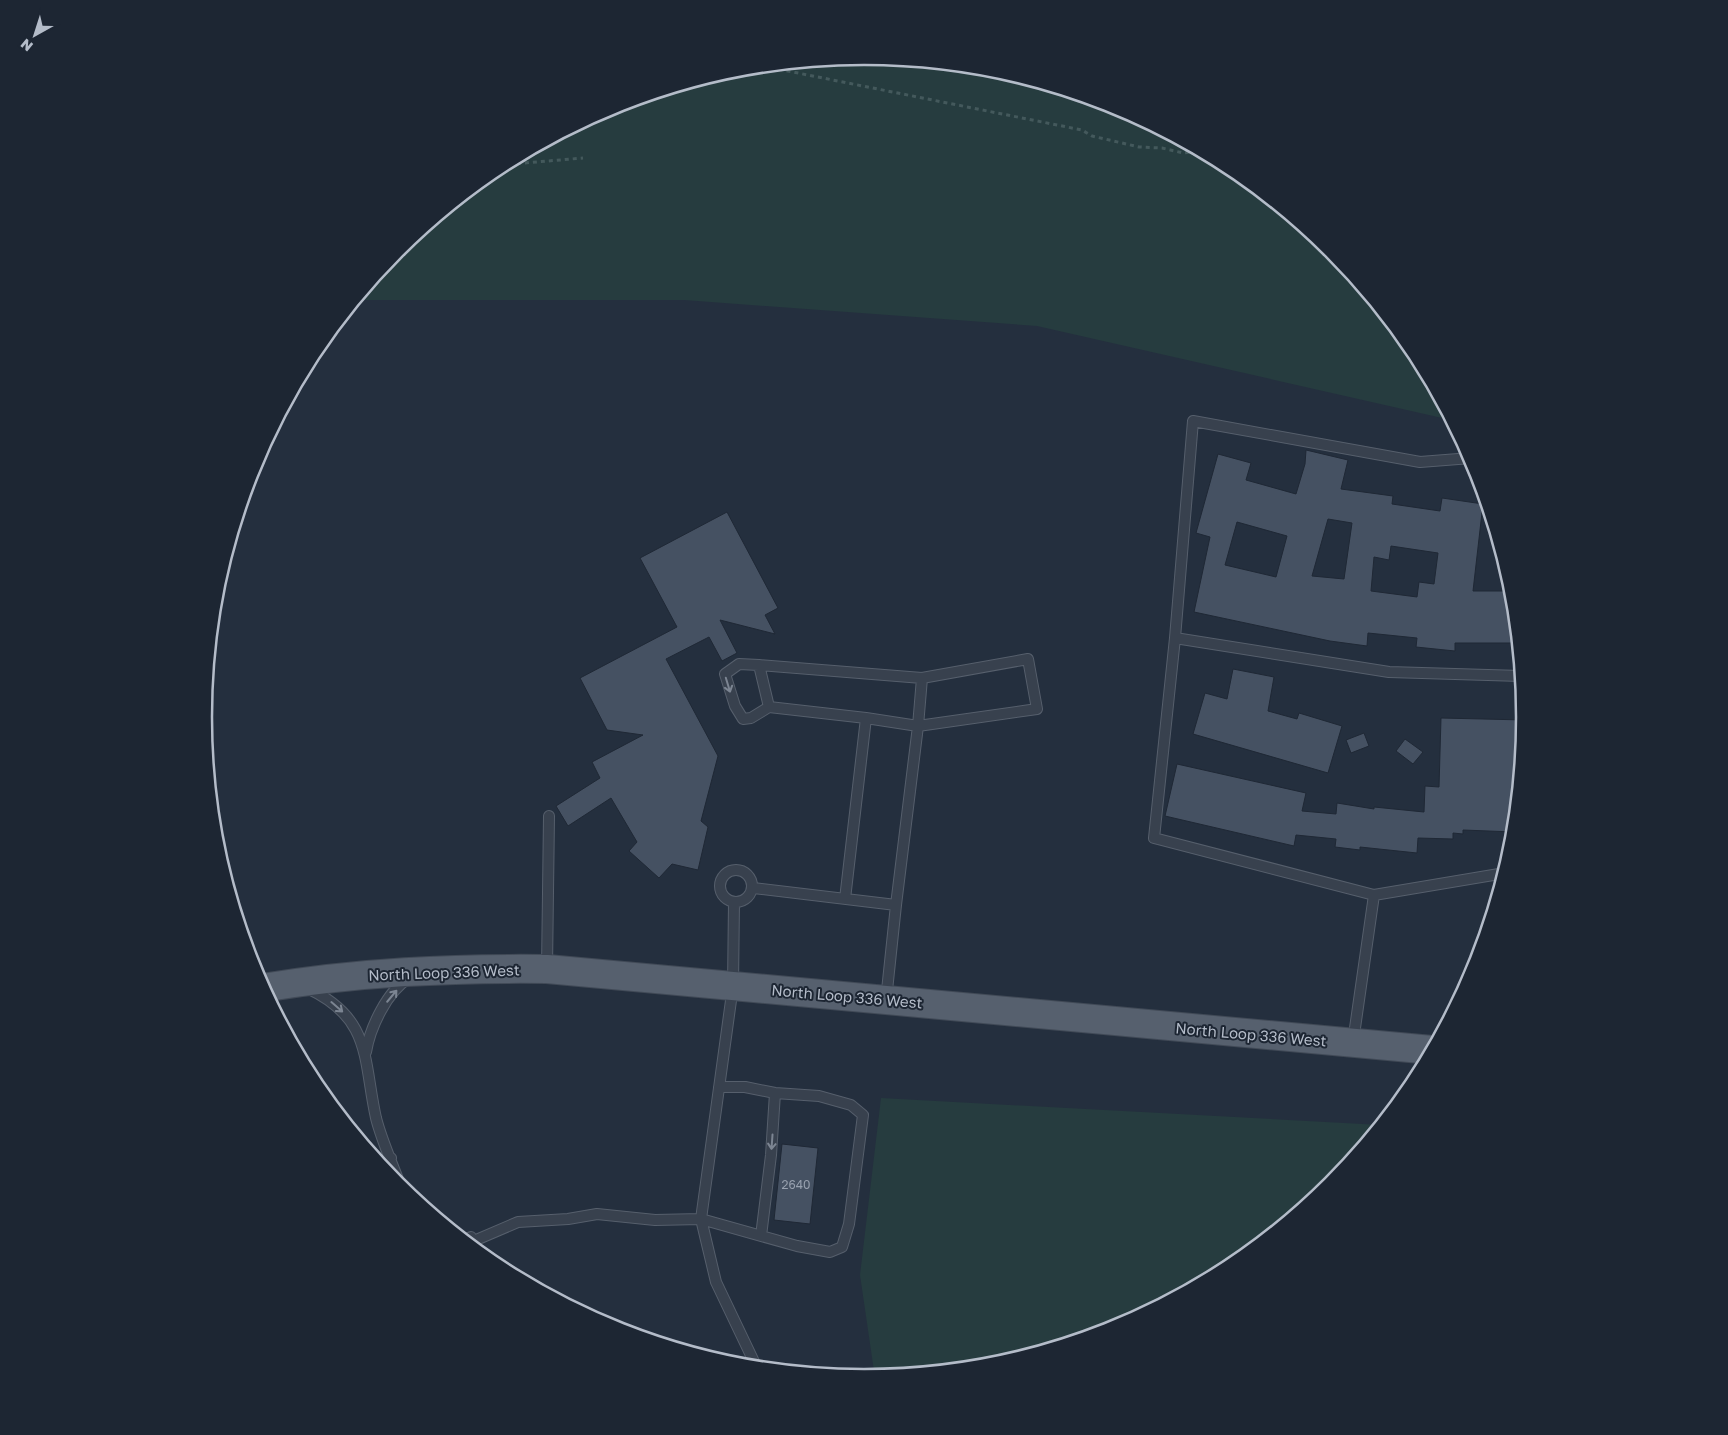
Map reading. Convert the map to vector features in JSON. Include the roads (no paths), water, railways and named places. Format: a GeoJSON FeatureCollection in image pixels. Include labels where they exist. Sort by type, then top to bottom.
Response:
{"type":"FeatureCollection","features":[{"type":"Feature","properties":{"kind":"main road","name":"North Loop 336 West"},"geometry":{"type":"LineString","coordinates":[[270,987],[352,975],[422,970],[547,969],[1426,1050]]}},
{"type":"Feature","properties":{"kind":"lane"},"geometry":{"type":"LineString","coordinates":[[1463,459],[1420,462],[1193,421],[1175,638],[1154,838],[1374,895],[1497,874]]}},
{"type":"Feature","properties":{"kind":"lane"},"geometry":{"type":"LineString","coordinates":[[1175,638],[1389,672],[1515,676]]}},
{"type":"Feature","properties":{"kind":"lane"},"geometry":{"type":"LineString","coordinates":[[1028,659],[1037,709],[918,726],[769,707],[752,718],[743,720],[735,706],[725,674],[739,664],[922,678],[1028,659]]}},
{"type":"Feature","properties":{"kind":"lane"},"geometry":{"type":"LineString","coordinates":[[759,665],[769,707]]}},
{"type":"Feature","properties":{"kind":"lane"},"geometry":{"type":"LineString","coordinates":[[886,1000],[922,678]]}},
{"type":"Feature","properties":{"kind":"lane"},"geometry":{"type":"LineString","coordinates":[[845,899],[866,718]]}},
{"type":"Feature","properties":{"kind":"lane"},"geometry":{"type":"LineString","coordinates":[[547,969],[549,816]]}},
{"type":"Feature","properties":{"kind":"lane"},"geometry":{"type":"LineString","coordinates":[[738,869],[750,875],[753,888],[747,899],[734,902],[723,896],[720,884],[726,872],[738,869]]}},
{"type":"Feature","properties":{"kind":"lane"},"geometry":{"type":"LineString","coordinates":[[753,888],[896,905]]}},
{"type":"Feature","properties":{"kind":"lane"},"geometry":{"type":"LineString","coordinates":[[1353,1044],[1374,895]]}},
{"type":"Feature","properties":{"kind":"lane"},"geometry":{"type":"LineString","coordinates":[[734,902],[733,986],[701,1219],[716,1282],[753,1360]]}},
{"type":"Feature","properties":{"kind":"lane"},"geometry":{"type":"LineString","coordinates":[[365,1055],[369,1035],[382,1008],[406,980],[422,970]]}},
{"type":"Feature","properties":{"kind":"lane"},"geometry":{"type":"LineString","coordinates":[[295,983],[324,996],[344,1013],[360,1034],[377,1120],[396,1171]]}},
{"type":"Feature","properties":{"kind":"lane"},"geometry":{"type":"LineString","coordinates":[[475,1241],[518,1222],[568,1219],[597,1214],[655,1220],[701,1219],[761,1236],[830,1252],[842,1247],[849,1224],[863,1115],[851,1104],[819,1096],[775,1093],[745,1086],[719,1087]]}},
{"type":"Feature","properties":{"kind":"lane"},"geometry":{"type":"LineString","coordinates":[[761,1236],[771,1155],[775,1093]]}},
{"type":"Feature","properties":{"kind":"lane"},"geometry":{"type":"LineString","coordinates":[[385,1161],[391,1158]]}}]}
